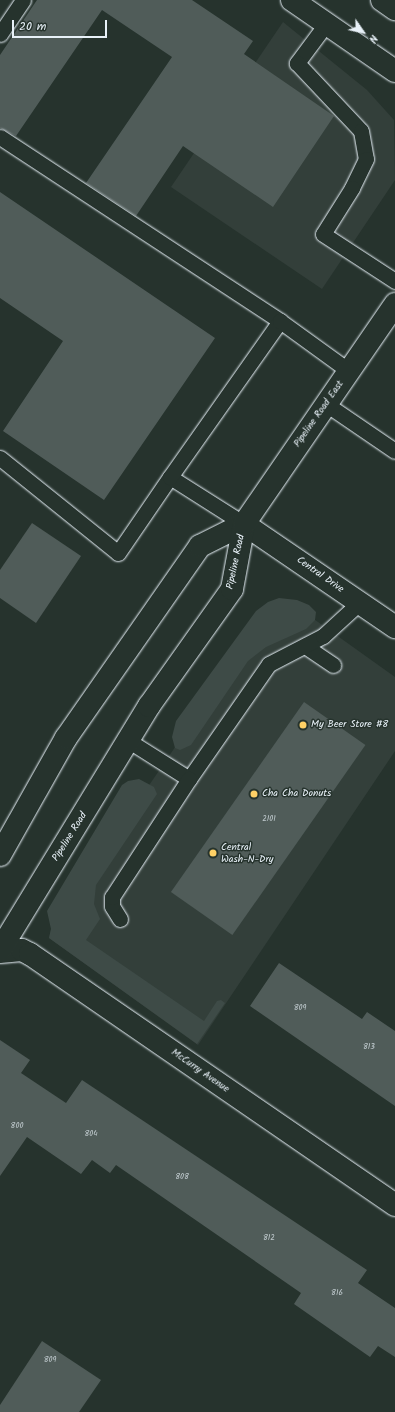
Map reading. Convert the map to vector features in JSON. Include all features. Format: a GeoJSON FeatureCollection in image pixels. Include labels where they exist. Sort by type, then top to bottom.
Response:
{"type":"FeatureCollection","features":[{"type":"Feature","properties":{"kind":"main road"},"geometry":{"type":"LineString","coordinates":[[292,0],[395,71]]}},
{"type":"Feature","properties":{"kind":"main road","name":"Pipeline Road East"},"geometry":{"type":"LineString","coordinates":[[244,524],[349,371],[393,312]]}},
{"type":"Feature","properties":{"kind":"main road","name":"Central Drive"},"geometry":{"type":"LineString","coordinates":[[244,524],[395,627]]}},
{"type":"Feature","properties":{"kind":"main road","name":"Pipeline Road"},"geometry":{"type":"LineString","coordinates":[[0,951],[149,706],[232,589],[244,524]]}},
{"type":"Feature","properties":{"kind":"main road","name":"Pipeline Road"},"geometry":{"type":"LineString","coordinates":[[0,855],[66,738],[200,546],[244,524]]}},
{"type":"Feature","properties":{"kind":"main road","name":"McCurry Avenue"},"geometry":{"type":"LineString","coordinates":[[0,951],[22,950],[30,954],[395,1205]]}},
{"type":"Feature","properties":{"kind":"lane"},"geometry":{"type":"LineString","coordinates":[[0,34],[23,0]]}},
{"type":"Feature","properties":{"kind":"lane"},"geometry":{"type":"LineString","coordinates":[[326,24],[297,63],[361,131],[366,159],[352,188],[323,234],[395,280]]}},
{"type":"Feature","properties":{"kind":"lane"},"geometry":{"type":"LineString","coordinates":[[0,138],[280,321],[349,371]]}},
{"type":"Feature","properties":{"kind":"lane"},"geometry":{"type":"LineString","coordinates":[[0,458],[118,553],[280,321]]}},
{"type":"Feature","properties":{"kind":"lane"},"geometry":{"type":"LineString","coordinates":[[326,404],[395,451]]}},
{"type":"Feature","properties":{"kind":"lane"},"geometry":{"type":"LineString","coordinates":[[170,477],[244,524]]}},
{"type":"Feature","properties":{"kind":"lane"},"geometry":{"type":"LineString","coordinates":[[120,919],[112,906],[112,897],[264,669],[279,657],[305,646],[331,630],[359,602]]}},
{"type":"Feature","properties":{"kind":"lane"},"geometry":{"type":"LineString","coordinates":[[305,646],[333,665]]}},
{"type":"Feature","properties":{"kind":"lane"},"geometry":{"type":"LineString","coordinates":[[129,741],[189,780]]}},
{"type":"Feature","properties":{"kind":"shaded area"},"geometry":{"type":"Polygon","coordinates":[[[283,22],[367,90],[394,120],[395,180],[322,289],[171,187],[283,22]]]}},
{"type":"Feature","properties":{"kind":"shaded area"},"geometry":{"type":"Polygon","coordinates":[[[279,598],[297,600],[309,605],[316,612],[315,620],[306,629],[266,647],[248,661],[191,745],[180,750],[175,748],[172,737],[176,721],[256,611],[268,602],[279,598]]]}},
{"type":"Feature","properties":{"kind":"shaded area"},"geometry":{"type":"Polygon","coordinates":[[[304,612],[395,677],[395,751],[198,1045],[49,938],[51,929],[242,649],[304,612]]]}},
{"type":"Feature","properties":{"kind":"shaded area"},"geometry":{"type":"Polygon","coordinates":[[[139,779],[154,787],[157,794],[96,885],[94,904],[100,919],[86,940],[204,1021],[217,1001],[221,1000],[225,1003],[197,1044],[49,938],[51,929],[47,911],[122,785],[128,781],[139,779]]]}},
{"type":"Feature","properties":{"kind":"building"},"geometry":{"type":"Polygon","coordinates":[[[37,0],[192,0],[253,41],[244,54],[334,116],[273,207],[183,146],[136,216],[86,183],[172,57],[102,10],[16,136],[0,128],[0,55],[37,0]]]}},
{"type":"Feature","properties":{"kind":"building"},"geometry":{"type":"Polygon","coordinates":[[[0,192],[215,338],[104,500],[3,431],[63,341],[0,298],[0,192]]]}},
{"type":"Feature","properties":{"kind":"building"},"geometry":{"type":"Polygon","coordinates":[[[32,523],[81,556],[36,623],[0,598],[0,570],[32,523]]]}},
{"type":"Feature","properties":{"kind":"building"},"geometry":{"type":"Polygon","coordinates":[[[304,702],[365,745],[232,935],[171,892],[304,702]]]}},
{"type":"Feature","properties":{"kind":"building"},"geometry":{"type":"Polygon","coordinates":[[[279,963],[362,1019],[367,1012],[395,1031],[395,1106],[250,1006],[279,963]]]}},
{"type":"Feature","properties":{"kind":"building"},"geometry":{"type":"Polygon","coordinates":[[[0,1040],[30,1060],[21,1073],[66,1103],[82,1080],[367,1270],[358,1283],[395,1308],[395,1357],[378,1346],[370,1357],[294,1304],[301,1293],[116,1165],[110,1173],[92,1160],[81,1174],[27,1137],[0,1176],[0,1040]]]}},
{"type":"Feature","properties":{"kind":"building"},"geometry":{"type":"Polygon","coordinates":[[[42,1341],[101,1380],[79,1412],[0,1412],[0,1405],[42,1341]]]}},
{"type":"Feature","properties":{"kind":"place","name":"My Beer Store #8"},"geometry":{"type":"Point","coordinates":[303,725]}},
{"type":"Feature","properties":{"kind":"place","name":"Cha Cha Donuts"},"geometry":{"type":"Point","coordinates":[254,794]}},
{"type":"Feature","properties":{"kind":"place","name":"Central Wash-N-Dry"},"geometry":{"type":"Point","coordinates":[213,853]}}]}
